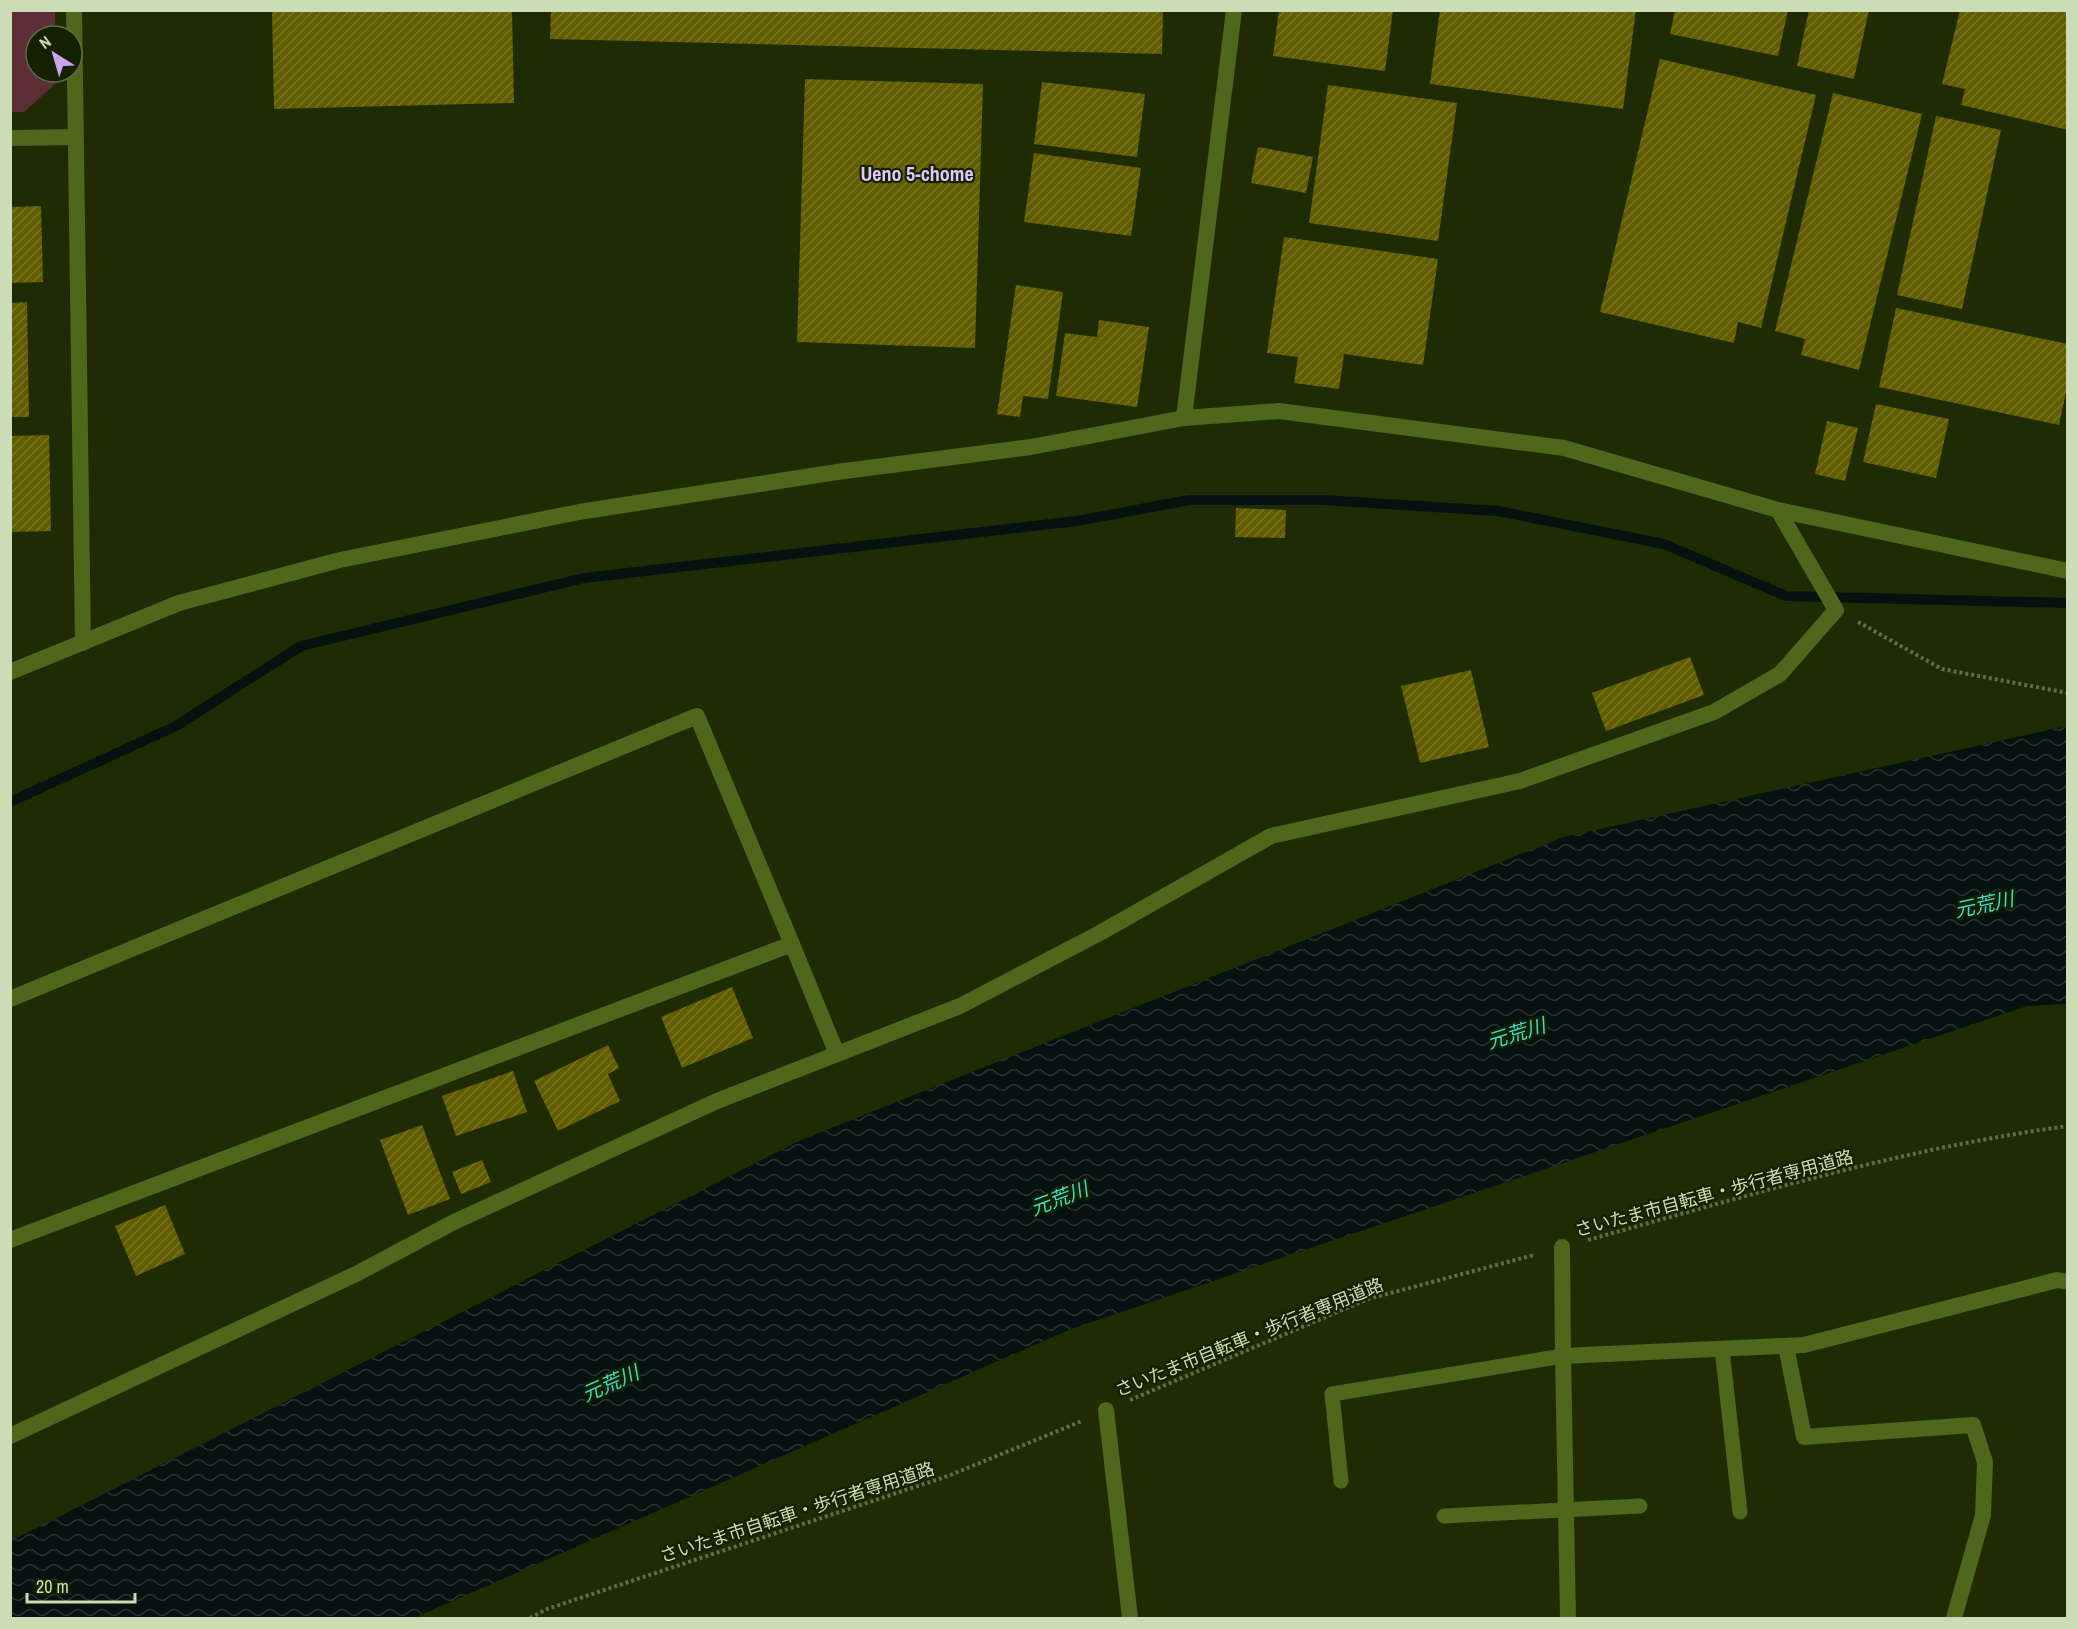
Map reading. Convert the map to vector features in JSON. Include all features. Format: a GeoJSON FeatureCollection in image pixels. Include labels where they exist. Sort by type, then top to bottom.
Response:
{"type":"FeatureCollection","features":[{"type":"Feature","properties":{"kind":"street"},"geometry":{"type":"LineString","coordinates":[[74,10],[83,643]]}},
{"type":"Feature","properties":{"kind":"street"},"geometry":{"type":"LineString","coordinates":[[1184,418],[1234,10]]}},
{"type":"Feature","properties":{"kind":"street"},"geometry":{"type":"LineString","coordinates":[[10,138],[75,137]]}},
{"type":"Feature","properties":{"kind":"street"},"geometry":{"type":"LineString","coordinates":[[10,672],[179,603],[351,557],[579,512],[837,472],[1031,447],[1184,418],[1279,411],[1564,448],[1778,510],[2067,571]]}},
{"type":"Feature","properties":{"kind":"street"},"geometry":{"type":"LineString","coordinates":[[10,1436],[356,1275],[452,1223],[717,1101],[960,1006],[1098,934],[1271,836],[1520,781],[1714,712],[1779,674],[1836,610],[1778,510]]}},
{"type":"Feature","properties":{"kind":"street"},"geometry":{"type":"LineString","coordinates":[[10,999],[697,716],[837,1054]]}},
{"type":"Feature","properties":{"kind":"street"},"geometry":{"type":"LineString","coordinates":[[10,1240],[792,944]]}},
{"type":"Feature","properties":{"kind":"street"},"geometry":{"type":"LineString","coordinates":[[1562,1247],[1568,1618]]}},
{"type":"Feature","properties":{"kind":"street"},"geometry":{"type":"LineString","coordinates":[[1563,1356],[1804,1345],[2057,1280],[2067,1282]]}},
{"type":"Feature","properties":{"kind":"street"},"geometry":{"type":"LineString","coordinates":[[1786,1346],[1804,1437],[1973,1425],[1985,1462],[1983,1515],[1954,1618]]}},
{"type":"Feature","properties":{"kind":"street"},"geometry":{"type":"LineString","coordinates":[[1106,1410],[1130,1618]]}},
{"type":"Feature","properties":{"kind":"lane"},"geometry":{"type":"LineString","coordinates":[[1722,1349],[1740,1512]]}},
{"type":"Feature","properties":{"kind":"lane"},"geometry":{"type":"LineString","coordinates":[[1341,1481],[1332,1394],[1563,1356]]}},
{"type":"Feature","properties":{"kind":"lane"},"geometry":{"type":"LineString","coordinates":[[1444,1516],[1640,1506]]}},
{"type":"Feature","properties":{"kind":"path"},"geometry":{"type":"LineString","coordinates":[[1836,610],[1942,669],[2067,693]]}},
{"type":"Feature","properties":{"kind":"path","name":"さいたま市自転車・歩行者専用道路"},"geometry":{"type":"LineString","coordinates":[[530,1618],[547,1609],[948,1476],[1368,1299],[1776,1188],[1987,1137],[2067,1126]]}},
{"type":"Feature","properties":{"kind":"shaded area"},"geometry":{"type":"Polygon","coordinates":[[[10,11],[55,11],[55,24],[24,24],[24,84],[55,84],[24,112],[11,112],[10,11]]]}},
{"type":"Feature","properties":{"kind":"water","name":"元荒川"},"geometry":{"type":"Polygon","coordinates":[[[2067,726],[2067,1004],[2027,1006],[1071,1329],[414,1618],[11,1618],[11,1541],[801,1140],[1564,837],[2067,726]]]}},
{"type":"Feature","properties":{"kind":"building"},"geometry":{"type":"Polygon","coordinates":[[[272,10],[512,10],[514,103],[274,109],[272,10]]]}},
{"type":"Feature","properties":{"kind":"building"},"geometry":{"type":"Polygon","coordinates":[[[551,10],[1163,10],[1162,54],[550,39],[551,10]]]}},
{"type":"Feature","properties":{"kind":"building"},"geometry":{"type":"Polygon","coordinates":[[[1279,10],[1393,10],[1385,71],[1273,56],[1279,10]]]}},
{"type":"Feature","properties":{"kind":"building"},"geometry":{"type":"Polygon","coordinates":[[[1440,10],[1636,10],[1623,109],[1430,84],[1440,10]]]}},
{"type":"Feature","properties":{"kind":"building"},"geometry":{"type":"Polygon","coordinates":[[[1675,10],[1788,10],[1778,56],[1670,34],[1675,10]]]}},
{"type":"Feature","properties":{"kind":"building"},"geometry":{"type":"Polygon","coordinates":[[[1809,10],[1869,10],[1854,79],[1797,66],[1809,10]]]}},
{"type":"Feature","properties":{"kind":"building"},"geometry":{"type":"Polygon","coordinates":[[[1960,10],[2068,11],[2068,130],[1961,105],[1965,89],[1942,84],[1960,10]]]}},
{"type":"Feature","properties":{"kind":"building"},"geometry":{"type":"Polygon","coordinates":[[[1660,59],[1816,95],[1761,328],[1738,322],[1734,343],[1600,312],[1660,59]]]}},
{"type":"Feature","properties":{"kind":"building"},"geometry":{"type":"Polygon","coordinates":[[[805,79],[983,84],[975,348],[797,342],[805,79]]]}},
{"type":"Feature","properties":{"kind":"building"},"geometry":{"type":"Polygon","coordinates":[[[1042,82],[1145,94],[1137,157],[1034,144],[1042,82]]]}},
{"type":"Feature","properties":{"kind":"building"},"geometry":{"type":"Polygon","coordinates":[[[1328,85],[1457,103],[1438,241],[1309,223],[1328,85]]]}},
{"type":"Feature","properties":{"kind":"building"},"geometry":{"type":"Polygon","coordinates":[[[1833,93],[1922,114],[1859,370],[1801,355],[1805,339],[1775,331],[1833,93]]]}},
{"type":"Feature","properties":{"kind":"building"},"geometry":{"type":"Polygon","coordinates":[[[1936,116],[2001,130],[1962,309],[1897,295],[1936,116]]]}},
{"type":"Feature","properties":{"kind":"building"},"geometry":{"type":"Polygon","coordinates":[[[1258,147],[1313,157],[1306,193],[1251,183],[1258,147]]]}},
{"type":"Feature","properties":{"kind":"building"},"geometry":{"type":"Polygon","coordinates":[[[1034,153],[1141,168],[1131,236],[1024,222],[1034,153]]]}},
{"type":"Feature","properties":{"kind":"building"},"geometry":{"type":"Polygon","coordinates":[[[41,206],[43,282],[10,283],[10,207],[41,206]]]}},
{"type":"Feature","properties":{"kind":"building"},"geometry":{"type":"Polygon","coordinates":[[[1284,237],[1438,259],[1423,365],[1344,354],[1339,389],[1294,383],[1298,357],[1267,353],[1284,237]]]}},
{"type":"Feature","properties":{"kind":"building"},"geometry":{"type":"Polygon","coordinates":[[[1016,285],[1063,292],[1048,399],[1023,396],[1020,417],[997,414],[1016,285]]]}},
{"type":"Feature","properties":{"kind":"building"},"geometry":{"type":"Polygon","coordinates":[[[27,302],[29,417],[10,417],[10,303],[27,302]]]}},
{"type":"Feature","properties":{"kind":"building"},"geometry":{"type":"Polygon","coordinates":[[[1896,308],[2068,344],[2068,383],[2059,425],[1879,387],[1896,308]]]}},
{"type":"Feature","properties":{"kind":"building"},"geometry":{"type":"Polygon","coordinates":[[[1099,320],[1149,327],[1137,407],[1056,396],[1065,333],[1097,337],[1099,320]]]}},
{"type":"Feature","properties":{"kind":"building"},"geometry":{"type":"Polygon","coordinates":[[[1876,404],[1949,419],[1936,478],[1863,462],[1876,404]]]}},
{"type":"Feature","properties":{"kind":"building"},"geometry":{"type":"Polygon","coordinates":[[[1827,421],[1858,428],[1845,481],[1815,474],[1827,421]]]}},
{"type":"Feature","properties":{"kind":"building"},"geometry":{"type":"Polygon","coordinates":[[[49,435],[51,531],[10,532],[10,436],[49,435]]]}},
{"type":"Feature","properties":{"kind":"building"},"geometry":{"type":"Polygon","coordinates":[[[1236,508],[1286,510],[1285,538],[1235,537],[1236,508]]]}},
{"type":"Feature","properties":{"kind":"building"},"geometry":{"type":"Polygon","coordinates":[[[1690,657],[1704,695],[1606,731],[1592,693],[1690,657]]]}},
{"type":"Feature","properties":{"kind":"building"},"geometry":{"type":"Polygon","coordinates":[[[1471,670],[1489,747],[1420,763],[1401,686],[1471,670]]]}},
{"type":"Feature","properties":{"kind":"building"},"geometry":{"type":"Polygon","coordinates":[[[732,987],[753,1038],[682,1068],[661,1017],[732,987]]]}},
{"type":"Feature","properties":{"kind":"building"},"geometry":{"type":"Polygon","coordinates":[[[608,1045],[619,1068],[608,1074],[620,1101],[558,1131],[534,1081],[608,1045]]]}},
{"type":"Feature","properties":{"kind":"building"},"geometry":{"type":"Polygon","coordinates":[[[513,1071],[527,1112],[456,1136],[442,1096],[513,1071]]]}},
{"type":"Feature","properties":{"kind":"building"},"geometry":{"type":"Polygon","coordinates":[[[422,1125],[450,1199],[408,1215],[380,1140],[422,1125]]]}},
{"type":"Feature","properties":{"kind":"building"},"geometry":{"type":"Polygon","coordinates":[[[482,1160],[491,1182],[461,1194],[452,1172],[482,1160]]]}},
{"type":"Feature","properties":{"kind":"building"},"geometry":{"type":"Polygon","coordinates":[[[165,1205],[185,1254],[136,1276],[115,1226],[165,1205]]]}},
{"type":"Feature","properties":{"kind":"waterway"},"geometry":{"type":"LineString","coordinates":[[10,802],[176,726],[301,646],[584,578],[1077,521],[1189,500],[1323,500],[1498,511],[1664,544],[1786,596],[2068,603]]}},
{"type":"Feature","properties":{"kind":"district","name":"Ueno 5-chome"},"geometry":{"type":"Point","coordinates":[917,173]}}]}
